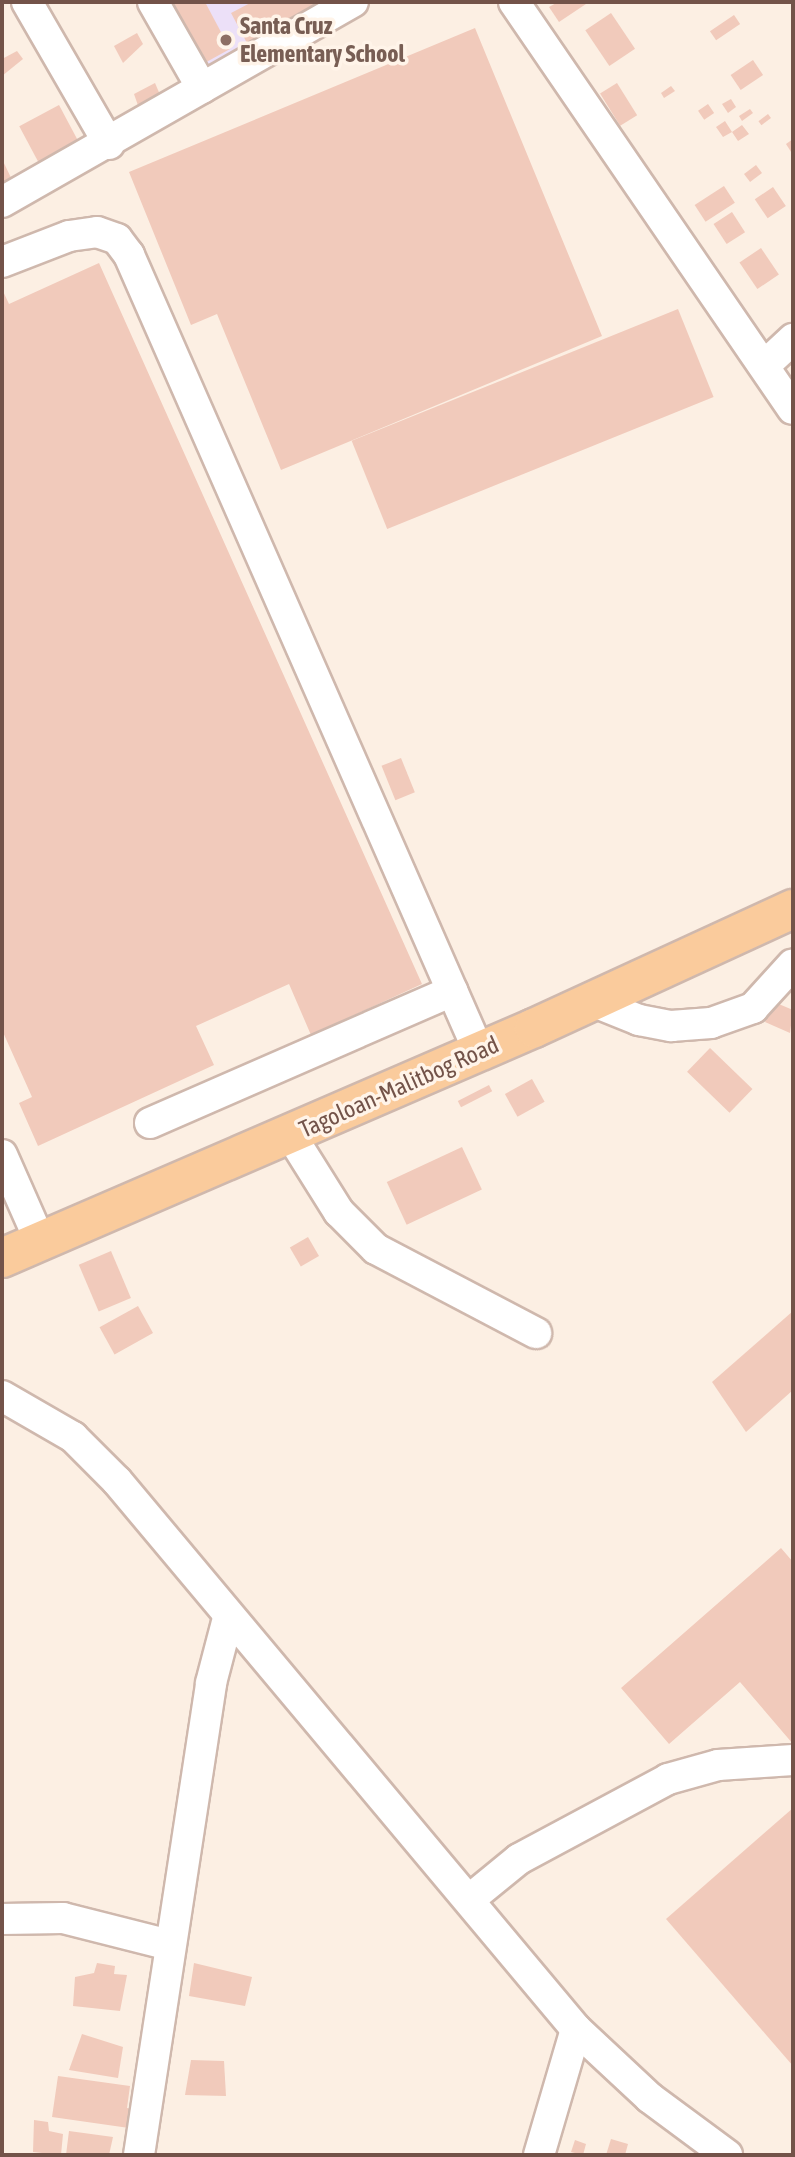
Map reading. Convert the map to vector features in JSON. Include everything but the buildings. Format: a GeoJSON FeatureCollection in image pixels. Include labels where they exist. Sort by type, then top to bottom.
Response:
{"type":"FeatureCollection","features":[{"type":"Feature","properties":{"kind":"main road","name":"Tagoloan-Malitbog Road"},"geometry":{"type":"LineString","coordinates":[[2,1258],[36,1233],[289,1134],[479,1052],[793,909]]}},
{"type":"Feature","properties":{"kind":"street"},"geometry":{"type":"LineString","coordinates":[[27,2],[109,144]]}},
{"type":"Feature","properties":{"kind":"street"},"geometry":{"type":"LineString","coordinates":[[153,2],[202,88]]}},
{"type":"Feature","properties":{"kind":"street"},"geometry":{"type":"LineString","coordinates":[[2,202],[109,144],[353,2]]}},
{"type":"Feature","properties":{"kind":"street"},"geometry":{"type":"LineString","coordinates":[[514,2],[793,409]]}},
{"type":"Feature","properties":{"kind":"street"},"geometry":{"type":"LineString","coordinates":[[2,261],[69,236],[97,232],[117,239],[129,255],[479,1052]]}},
{"type":"Feature","properties":{"kind":"street"},"geometry":{"type":"LineString","coordinates":[[764,366],[793,339]]}},
{"type":"Feature","properties":{"kind":"street"},"geometry":{"type":"LineString","coordinates":[[592,1001],[639,1020],[671,1026],[711,1023],[753,1009],[793,964]]}},
{"type":"Feature","properties":{"kind":"street"},"geometry":{"type":"LineString","coordinates":[[150,1123],[452,991]]}},
{"type":"Feature","properties":{"kind":"street"},"geometry":{"type":"LineString","coordinates":[[289,1134],[339,1212],[376,1249],[536,1333]]}},
{"type":"Feature","properties":{"kind":"street"},"geometry":{"type":"LineString","coordinates":[[2,1154],[36,1233]]}},
{"type":"Feature","properties":{"kind":"street"},"geometry":{"type":"LineString","coordinates":[[2,1216],[36,1233]]}},
{"type":"Feature","properties":{"kind":"street"},"geometry":{"type":"LineString","coordinates":[[2,1396],[73,1437],[117,1481],[228,1618],[470,1899],[576,2029],[650,2098],[727,2155]]}},
{"type":"Feature","properties":{"kind":"street"},"geometry":{"type":"LineString","coordinates":[[139,2155],[211,1683],[228,1618]]}},
{"type":"Feature","properties":{"kind":"street"},"geometry":{"type":"LineString","coordinates":[[470,1899],[519,1859],[668,1779],[718,1765],[793,1760]]}},
{"type":"Feature","properties":{"kind":"street"},"geometry":{"type":"LineString","coordinates":[[2,1919],[63,1918],[170,1945]]}},
{"type":"Feature","properties":{"kind":"street"},"geometry":{"type":"LineString","coordinates":[[539,2155],[576,2029]]}},
{"type":"Feature","properties":{"kind":"shaded area","name":"Santa Cruz Elementary School"},"geometry":{"type":"Polygon","coordinates":[[[163,2],[334,2],[203,78],[163,2]]]}},
{"type":"Feature","properties":{"kind":"place","name":"Santa Cruz Elementary School"},"geometry":{"type":"Point","coordinates":[226,40]}}]}
